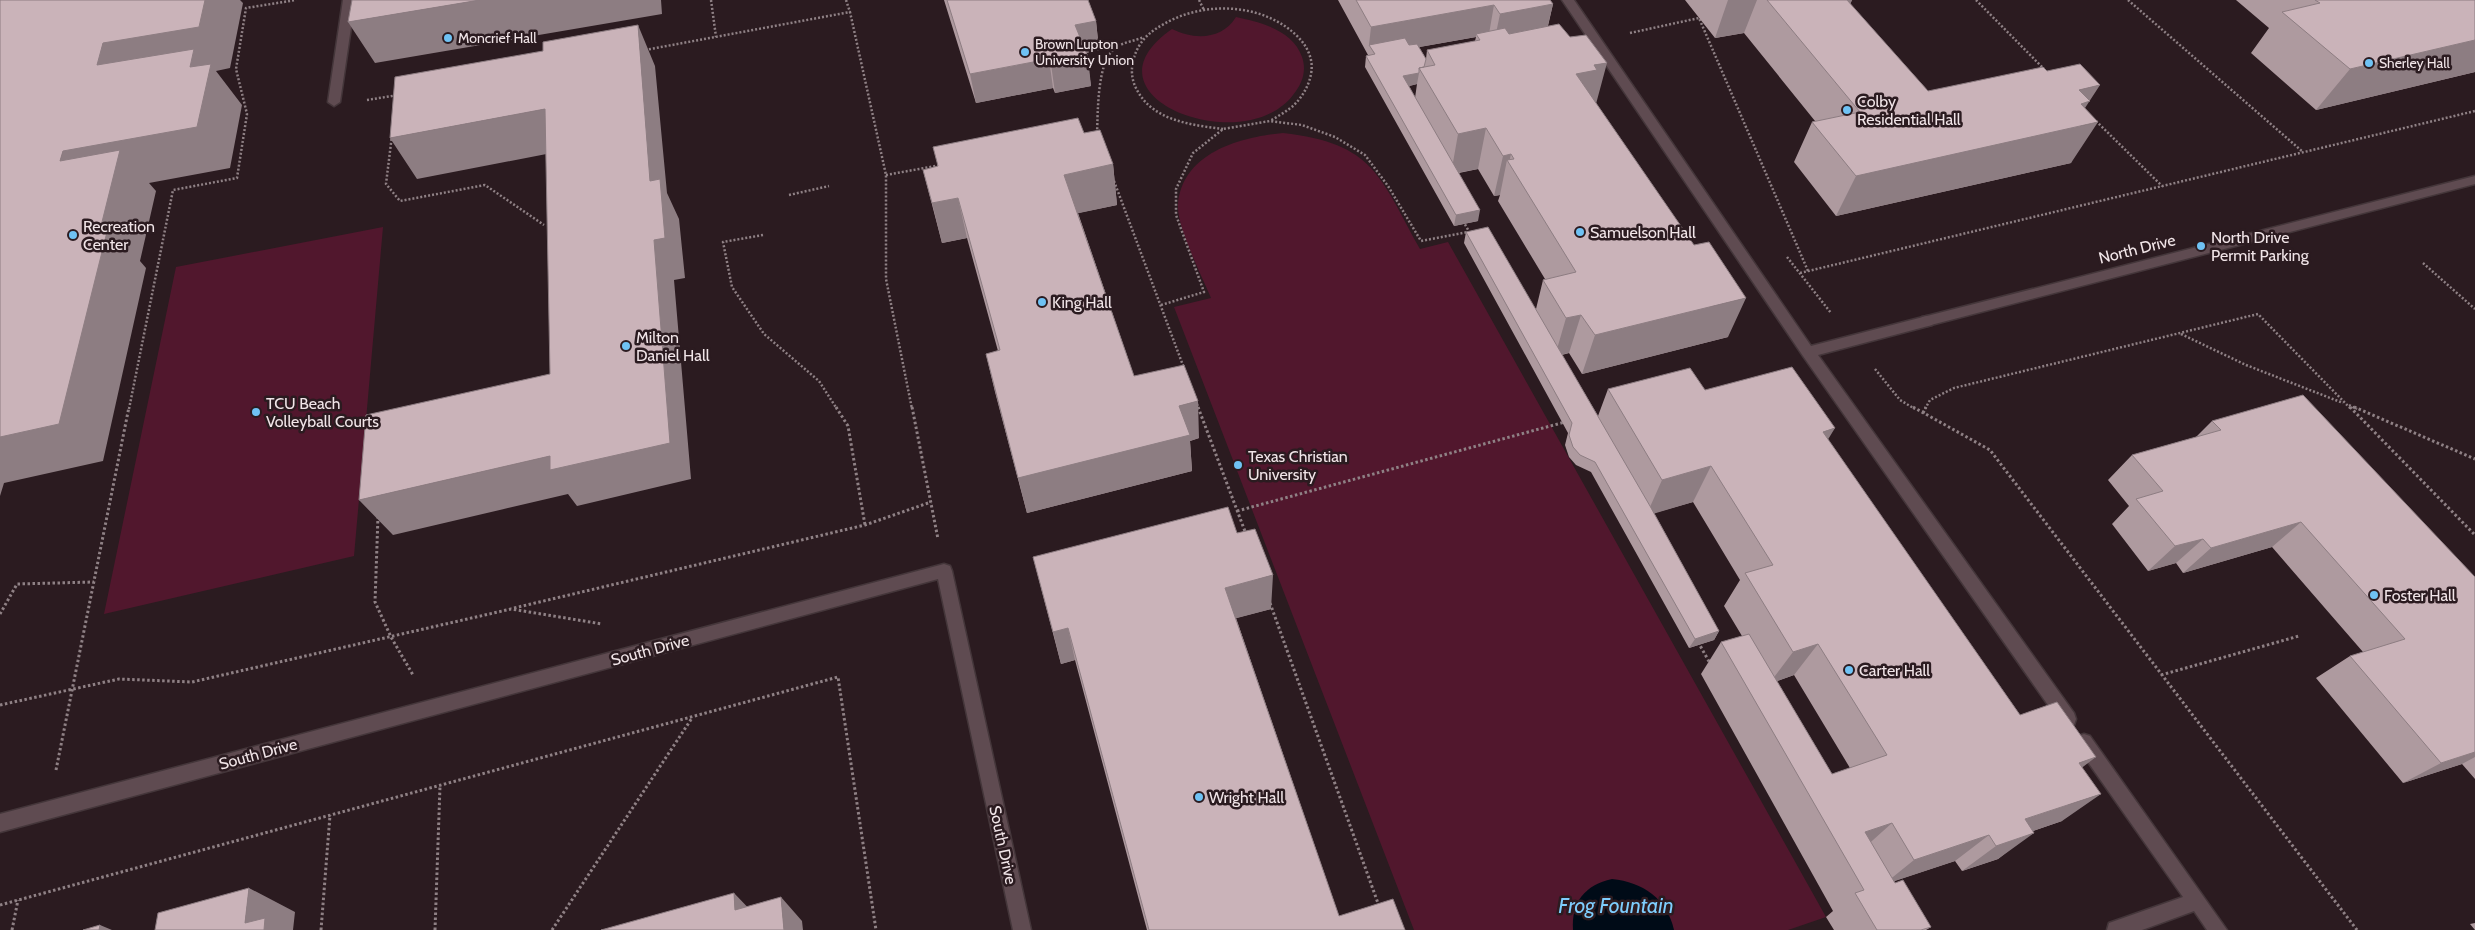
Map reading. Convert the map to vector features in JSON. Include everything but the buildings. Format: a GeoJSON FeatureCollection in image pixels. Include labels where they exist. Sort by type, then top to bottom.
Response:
{"type":"FeatureCollection","features":[{"type":"Feature","properties":{"kind":"street"},"geometry":{"type":"LineString","coordinates":[[334,102],[348,0]]}},
{"type":"Feature","properties":{"kind":"street"},"geometry":{"type":"LineString","coordinates":[[1568,0],[1808,352],[2218,930]]}},
{"type":"Feature","properties":{"kind":"street","name":"North Drive"},"geometry":{"type":"LineString","coordinates":[[1808,352],[2475,180]]}},
{"type":"Feature","properties":{"kind":"street","name":"South Drive"},"geometry":{"type":"LineString","coordinates":[[0,823],[944,571],[1022,930]]}},
{"type":"Feature","properties":{"kind":"street"},"geometry":{"type":"LineString","coordinates":[[2116,930],[2197,901]]}},
{"type":"Feature","properties":{"kind":"path"},"geometry":{"type":"LineString","coordinates":[[48,810],[173,190],[237,178],[247,114],[236,69],[246,8],[296,0]]}},
{"type":"Feature","properties":{"kind":"path"},"geometry":{"type":"LineString","coordinates":[[711,0],[716,37]]}},
{"type":"Feature","properties":{"kind":"path"},"geometry":{"type":"LineString","coordinates":[[846,0],[886,175],[886,279],[932,502],[944,571]]}},
{"type":"Feature","properties":{"kind":"path"},"geometry":{"type":"LineString","coordinates":[[1199,0],[1204,10]]}},
{"type":"Feature","properties":{"kind":"path"},"geometry":{"type":"LineString","coordinates":[[1976,0],[2045,69]]}},
{"type":"Feature","properties":{"kind":"path"},"geometry":{"type":"LineString","coordinates":[[2128,0],[2303,152]]}},
{"type":"Feature","properties":{"kind":"path"},"geometry":{"type":"LineString","coordinates":[[1097,137],[1099,87],[1107,61],[1114,49],[1144,37],[1170,20],[1204,10],[1239,10],[1272,18],[1298,35],[1312,57],[1312,80],[1297,103],[1270,121]]}},
{"type":"Feature","properties":{"kind":"path"},"geometry":{"type":"LineString","coordinates":[[638,51],[850,12]]}},
{"type":"Feature","properties":{"kind":"path"},"geometry":{"type":"LineString","coordinates":[[1626,34],[1699,18],[1808,271]]}},
{"type":"Feature","properties":{"kind":"path"},"geometry":{"type":"LineString","coordinates":[[1144,37],[1132,56],[1131,77],[1141,97],[1161,114],[1190,125],[1223,129],[1270,121],[1302,125],[1335,136],[1365,155],[1388,186],[1421,241],[1469,232]]}},
{"type":"Feature","properties":{"kind":"path"},"geometry":{"type":"LineString","coordinates":[[360,102],[406,93]]}},
{"type":"Feature","properties":{"kind":"path"},"geometry":{"type":"LineString","coordinates":[[395,105],[396,95]]}},
{"type":"Feature","properties":{"kind":"path"},"geometry":{"type":"LineString","coordinates":[[1800,273],[2475,111]]}},
{"type":"Feature","properties":{"kind":"path"},"geometry":{"type":"LineString","coordinates":[[2093,117],[2162,186]]}},
{"type":"Feature","properties":{"kind":"path"},"geometry":{"type":"LineString","coordinates":[[1161,306],[1204,292],[1176,215],[1176,188],[1193,153],[1223,129]]}},
{"type":"Feature","properties":{"kind":"path"},"geometry":{"type":"LineString","coordinates":[[392,134],[386,184],[400,201],[485,185],[544,226]]}},
{"type":"Feature","properties":{"kind":"path"},"geometry":{"type":"LineString","coordinates":[[886,175],[943,164]]}},
{"type":"Feature","properties":{"kind":"path"},"geometry":{"type":"LineString","coordinates":[[1111,172],[1185,371]]}},
{"type":"Feature","properties":{"kind":"path"},"geometry":{"type":"LineString","coordinates":[[789,194],[829,186]]}},
{"type":"Feature","properties":{"kind":"path"},"geometry":{"type":"LineString","coordinates":[[1460,215],[1474,240]]}},
{"type":"Feature","properties":{"kind":"path"},"geometry":{"type":"LineString","coordinates":[[763,235],[723,242],[732,287],[764,334],[819,381],[848,426],[865,525]]}},
{"type":"Feature","properties":{"kind":"path"},"geometry":{"type":"LineString","coordinates":[[1782,250],[1900,400],[1990,450],[2357,930]]}},
{"type":"Feature","properties":{"kind":"path"},"geometry":{"type":"LineString","coordinates":[[2423,263],[2475,309]]}},
{"type":"Feature","properties":{"kind":"path"},"geometry":{"type":"LineString","coordinates":[[1923,413],[1930,400],[1954,388],[2258,314],[2475,535]]}},
{"type":"Feature","properties":{"kind":"path"},"geometry":{"type":"LineString","coordinates":[[2180,333],[2246,365],[2346,404],[2475,459]]}},
{"type":"Feature","properties":{"kind":"path"},"geometry":{"type":"LineString","coordinates":[[1196,399],[1249,543]]}},
{"type":"Feature","properties":{"kind":"path"},"geometry":{"type":"LineString","coordinates":[[1237,511],[1573,420]]}},
{"type":"Feature","properties":{"kind":"path"},"geometry":{"type":"LineString","coordinates":[[0,706],[72,688],[119,679],[192,682],[865,525],[932,502]]}},
{"type":"Feature","properties":{"kind":"path"},"geometry":{"type":"LineString","coordinates":[[378,514],[375,602],[391,637],[415,677],[411,713]]}},
{"type":"Feature","properties":{"kind":"path"},"geometry":{"type":"LineString","coordinates":[[0,614],[17,584],[94,582]]}},
{"type":"Feature","properties":{"kind":"path"},"geometry":{"type":"LineString","coordinates":[[1269,599],[1381,912]]}},
{"type":"Feature","properties":{"kind":"path"},"geometry":{"type":"LineString","coordinates":[[511,609],[607,624]]}},
{"type":"Feature","properties":{"kind":"path"},"geometry":{"type":"LineString","coordinates":[[1694,636],[1713,669]]}},
{"type":"Feature","properties":{"kind":"path"},"geometry":{"type":"LineString","coordinates":[[2161,675],[2299,636]]}},
{"type":"Feature","properties":{"kind":"path"},"geometry":{"type":"LineString","coordinates":[[0,904],[838,677],[876,930]]}},
{"type":"Feature","properties":{"kind":"path"},"geometry":{"type":"LineString","coordinates":[[552,930],[692,717]]}},
{"type":"Feature","properties":{"kind":"path"},"geometry":{"type":"LineString","coordinates":[[435,930],[440,785]]}},
{"type":"Feature","properties":{"kind":"path"},"geometry":{"type":"LineString","coordinates":[[321,930],[330,815]]}},
{"type":"Feature","properties":{"kind":"path"},"geometry":{"type":"LineString","coordinates":[[12,930],[18,900]]}},
{"type":"Feature","properties":{"kind":"shaded area"},"geometry":{"type":"Polygon","coordinates":[[[1236,17],[1275,29],[1291,40],[1298,48],[1302,57],[1304,72],[1301,82],[1293,95],[1270,114],[1240,122],[1207,121],[1177,112],[1154,97],[1143,77],[1147,54],[1172,29],[1189,35],[1207,36],[1223,30],[1236,17]]]}},
{"type":"Feature","properties":{"kind":"shaded area"},"geometry":{"type":"Polygon","coordinates":[[[1283,133],[1313,138],[1337,145],[1356,155],[1371,168],[1383,183],[1420,249],[1448,242],[1826,917],[1788,930],[1414,930],[1174,307],[1211,298],[1181,225],[1178,204],[1182,186],[1202,160],[1217,150],[1250,138],[1283,133]]]}},
{"type":"Feature","properties":{"kind":"shaded area","name":"TCU Beach Volleyball Courts"},"geometry":{"type":"Polygon","coordinates":[[[383,227],[354,556],[104,614],[176,267],[383,227]]]}},
{"type":"Feature","properties":{"kind":"water","name":"Frog Fountain"},"geometry":{"type":"Polygon","coordinates":[[[1612,879],[1634,884],[1652,894],[1666,909],[1674,930],[1573,930],[1574,911],[1582,896],[1594,886],[1612,879]]]}},
{"type":"Feature","properties":{"kind":"place","name":"Moncrief Hall"},"geometry":{"type":"Point","coordinates":[448,38]}},
{"type":"Feature","properties":{"kind":"place","name":"Brown Lupton University Union"},"geometry":{"type":"Point","coordinates":[1025,52]}},
{"type":"Feature","properties":{"kind":"place","name":"Sherley Hall"},"geometry":{"type":"Point","coordinates":[2369,63]}},
{"type":"Feature","properties":{"kind":"place","name":"Colby Residential Hall"},"geometry":{"type":"Point","coordinates":[1847,110]}},
{"type":"Feature","properties":{"kind":"place","name":"Samuelson Hall"},"geometry":{"type":"Point","coordinates":[1580,232]}},
{"type":"Feature","properties":{"kind":"place","name":"Recreation Center"},"geometry":{"type":"Point","coordinates":[73,235]}},
{"type":"Feature","properties":{"kind":"place","name":"North Drive Permit Parking"},"geometry":{"type":"Point","coordinates":[2201,246]}},
{"type":"Feature","properties":{"kind":"place","name":"King Hall"},"geometry":{"type":"Point","coordinates":[1042,302]}},
{"type":"Feature","properties":{"kind":"place","name":"Milton Daniel Hall"},"geometry":{"type":"Point","coordinates":[626,346]}},
{"type":"Feature","properties":{"kind":"place","name":"TCU Beach Volleyball Courts"},"geometry":{"type":"Point","coordinates":[256,412]}},
{"type":"Feature","properties":{"kind":"place","name":"Texas Christian University"},"geometry":{"type":"Point","coordinates":[1238,465]}},
{"type":"Feature","properties":{"kind":"place","name":"Foster Hall"},"geometry":{"type":"Point","coordinates":[2374,595]}},
{"type":"Feature","properties":{"kind":"place","name":"Carter Hall"},"geometry":{"type":"Point","coordinates":[1849,670]}},
{"type":"Feature","properties":{"kind":"place","name":"Wright Hall"},"geometry":{"type":"Point","coordinates":[1199,797]}}]}
